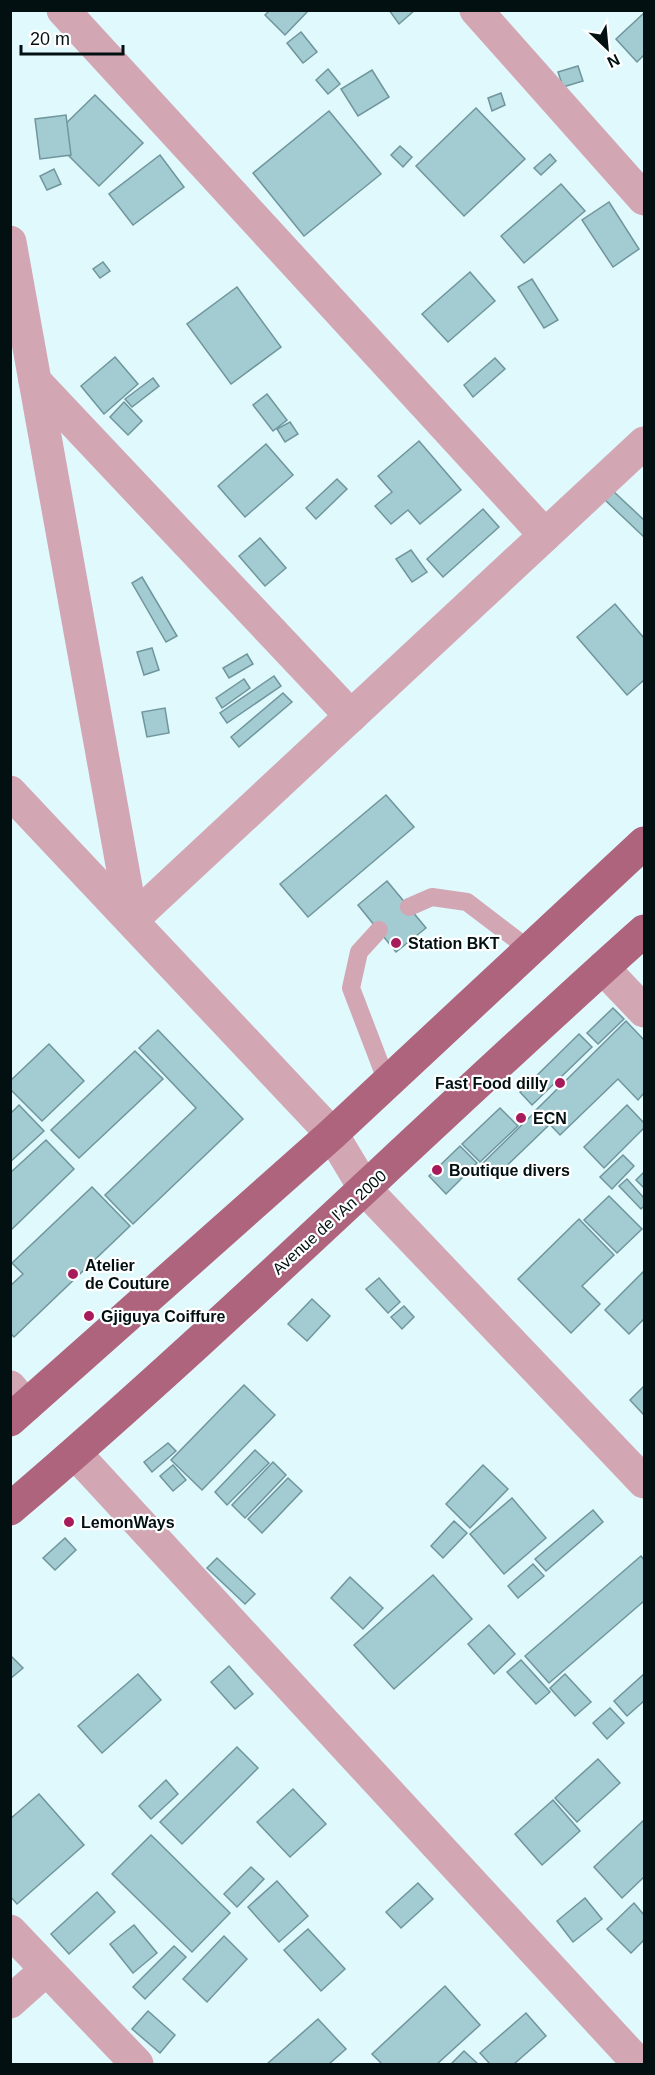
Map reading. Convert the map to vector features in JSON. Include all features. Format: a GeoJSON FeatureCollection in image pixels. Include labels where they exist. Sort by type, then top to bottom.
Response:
{"type":"FeatureCollection","features":[{"type":"Feature","properties":{"kind":"main road"},"geometry":{"type":"LineString","coordinates":[[16,1404],[332,1134],[645,843]]}},
{"type":"Feature","properties":{"kind":"main road","name":"Avenue de l'An 2000"},"geometry":{"type":"LineString","coordinates":[[10,1509],[75,1453],[645,931]]}},
{"type":"Feature","properties":{"kind":"street"},"geometry":{"type":"LineString","coordinates":[[63,10],[545,535]]}},
{"type":"Feature","properties":{"kind":"street"},"geometry":{"type":"LineString","coordinates":[[476,10],[645,199]]}},
{"type":"Feature","properties":{"kind":"street"},"geometry":{"type":"LineString","coordinates":[[10,242],[132,920]]}},
{"type":"Feature","properties":{"kind":"street"},"geometry":{"type":"LineString","coordinates":[[35,381],[351,716]]}},
{"type":"Feature","properties":{"kind":"street"},"geometry":{"type":"LineString","coordinates":[[132,920],[645,443]]}},
{"type":"Feature","properties":{"kind":"street"},"geometry":{"type":"LineString","coordinates":[[10,792],[332,1134],[365,1189],[645,1482]]}},
{"type":"Feature","properties":{"kind":"street"},"geometry":{"type":"LineString","coordinates":[[603,968],[645,1011]]}},
{"type":"Feature","properties":{"kind":"street"},"geometry":{"type":"LineString","coordinates":[[75,1453],[639,2064]]}},
{"type":"Feature","properties":{"kind":"street"},"geometry":{"type":"LineString","coordinates":[[10,1931],[137,2064]]}},
{"type":"Feature","properties":{"kind":"street"},"geometry":{"type":"LineString","coordinates":[[10,2002],[46,1970]]}},
{"type":"Feature","properties":{"kind":"lane"},"geometry":{"type":"LineString","coordinates":[[409,907],[432,897],[467,902],[530,950]]}},
{"type":"Feature","properties":{"kind":"lane"},"geometry":{"type":"LineString","coordinates":[[379,930],[359,952],[351,988],[387,1082]]}},
{"type":"Feature","properties":{"kind":"building"},"geometry":{"type":"Polygon","coordinates":[[[270,10],[309,10],[285,35],[265,15],[270,10]]]}},
{"type":"Feature","properties":{"kind":"building"},"geometry":{"type":"Polygon","coordinates":[[[389,10],[415,10],[399,24],[389,10]]]}},
{"type":"Feature","properties":{"kind":"building"},"geometry":{"type":"Polygon","coordinates":[[[644,13],[644,55],[637,62],[616,39],[644,13]]]}},
{"type":"Feature","properties":{"kind":"building"},"geometry":{"type":"Polygon","coordinates":[[[301,32],[317,52],[303,63],[287,43],[301,32]]]}},
{"type":"Feature","properties":{"kind":"building"},"geometry":{"type":"Polygon","coordinates":[[[578,66],[583,81],[563,87],[558,72],[578,66]]]}},
{"type":"Feature","properties":{"kind":"building"},"geometry":{"type":"Polygon","coordinates":[[[328,69],[340,84],[328,94],[316,80],[328,69]]]}},
{"type":"Feature","properties":{"kind":"building"},"geometry":{"type":"Polygon","coordinates":[[[372,70],[389,97],[358,116],[341,89],[372,70]]]}},
{"type":"Feature","properties":{"kind":"building"},"geometry":{"type":"Polygon","coordinates":[[[501,93],[505,105],[492,111],[488,98],[501,93]]]}},
{"type":"Feature","properties":{"kind":"building"},"geometry":{"type":"Polygon","coordinates":[[[95,95],[143,143],[99,186],[51,138],[95,95]]]}},
{"type":"Feature","properties":{"kind":"building"},"geometry":{"type":"Polygon","coordinates":[[[476,108],[525,159],[464,216],[416,166],[476,108]]]}},
{"type":"Feature","properties":{"kind":"building"},"geometry":{"type":"Polygon","coordinates":[[[329,111],[381,174],[304,236],[253,173],[329,111]]]}},
{"type":"Feature","properties":{"kind":"building"},"geometry":{"type":"Polygon","coordinates":[[[66,115],[71,155],[40,159],[35,119],[66,115]]]}},
{"type":"Feature","properties":{"kind":"building"},"geometry":{"type":"Polygon","coordinates":[[[400,146],[412,157],[403,167],[391,155],[400,146]]]}},
{"type":"Feature","properties":{"kind":"building"},"geometry":{"type":"Polygon","coordinates":[[[550,154],[556,161],[541,175],[534,168],[550,154]]]}},
{"type":"Feature","properties":{"kind":"building"},"geometry":{"type":"Polygon","coordinates":[[[160,155],[184,187],[133,225],[109,194],[160,155]]]}},
{"type":"Feature","properties":{"kind":"building"},"geometry":{"type":"Polygon","coordinates":[[[54,169],[61,184],[47,190],[40,176],[54,169]]]}},
{"type":"Feature","properties":{"kind":"building"},"geometry":{"type":"Polygon","coordinates":[[[561,184],[585,211],[524,263],[501,236],[561,184]]]}},
{"type":"Feature","properties":{"kind":"building"},"geometry":{"type":"Polygon","coordinates":[[[609,202],[639,249],[613,267],[582,220],[609,202]]]}},
{"type":"Feature","properties":{"kind":"building"},"geometry":{"type":"Polygon","coordinates":[[[103,262],[110,271],[100,278],[93,269],[103,262]]]}},
{"type":"Feature","properties":{"kind":"building"},"geometry":{"type":"Polygon","coordinates":[[[470,272],[495,301],[448,342],[422,314],[470,272]]]}},
{"type":"Feature","properties":{"kind":"building"},"geometry":{"type":"Polygon","coordinates":[[[532,279],[558,320],[544,328],[518,287],[532,279]]]}},
{"type":"Feature","properties":{"kind":"building"},"geometry":{"type":"Polygon","coordinates":[[[237,287],[281,347],[231,384],[187,324],[237,287]]]}},
{"type":"Feature","properties":{"kind":"building"},"geometry":{"type":"Polygon","coordinates":[[[115,357],[138,384],[104,414],[81,386],[115,357]]]}},
{"type":"Feature","properties":{"kind":"building"},"geometry":{"type":"Polygon","coordinates":[[[495,358],[505,369],[473,397],[464,385],[495,358]]]}},
{"type":"Feature","properties":{"kind":"building"},"geometry":{"type":"Polygon","coordinates":[[[153,378],[159,386],[132,407],[125,399],[153,378]]]}},
{"type":"Feature","properties":{"kind":"building"},"geometry":{"type":"Polygon","coordinates":[[[267,394],[287,420],[273,431],[253,405],[267,394]]]}},
{"type":"Feature","properties":{"kind":"building"},"geometry":{"type":"Polygon","coordinates":[[[124,402],[142,421],[128,435],[110,417],[124,402]]]}},
{"type":"Feature","properties":{"kind":"building"},"geometry":{"type":"Polygon","coordinates":[[[290,422],[298,434],[285,442],[277,429],[290,422]]]}},
{"type":"Feature","properties":{"kind":"building"},"geometry":{"type":"Polygon","coordinates":[[[419,441],[461,490],[420,524],[408,510],[391,524],[375,506],[392,492],[378,476],[419,441]]]}},
{"type":"Feature","properties":{"kind":"building"},"geometry":{"type":"Polygon","coordinates":[[[266,444],[293,475],[245,517],[218,486],[266,444]]]}},
{"type":"Feature","properties":{"kind":"building"},"geometry":{"type":"Polygon","coordinates":[[[337,479],[347,489],[316,519],[306,508],[337,479]]]}},
{"type":"Feature","properties":{"kind":"building"},"geometry":{"type":"Polygon","coordinates":[[[613,491],[644,520],[644,537],[605,500],[613,491]]]}},
{"type":"Feature","properties":{"kind":"building"},"geometry":{"type":"Polygon","coordinates":[[[483,509],[499,527],[443,577],[427,559],[483,509]]]}},
{"type":"Feature","properties":{"kind":"building"},"geometry":{"type":"Polygon","coordinates":[[[260,538],[286,568],[265,586],[239,556],[260,538]]]}},
{"type":"Feature","properties":{"kind":"building"},"geometry":{"type":"Polygon","coordinates":[[[411,550],[427,572],[412,582],[396,559],[411,550]]]}},
{"type":"Feature","properties":{"kind":"building"},"geometry":{"type":"Polygon","coordinates":[[[142,577],[177,636],[166,642],[132,583],[142,577]]]}},
{"type":"Feature","properties":{"kind":"building"},"geometry":{"type":"Polygon","coordinates":[[[615,604],[644,638],[644,680],[627,695],[577,637],[615,604]]]}},
{"type":"Feature","properties":{"kind":"building"},"geometry":{"type":"Polygon","coordinates":[[[152,648],[159,670],[144,675],[137,652],[152,648]]]}},
{"type":"Feature","properties":{"kind":"building"},"geometry":{"type":"Polygon","coordinates":[[[247,654],[253,664],[229,678],[223,668],[247,654]]]}},
{"type":"Feature","properties":{"kind":"building"},"geometry":{"type":"Polygon","coordinates":[[[274,676],[281,686],[227,723],[220,713],[274,676]]]}},
{"type":"Feature","properties":{"kind":"building"},"geometry":{"type":"Polygon","coordinates":[[[244,679],[250,688],[222,708],[216,698],[244,679]]]}},
{"type":"Feature","properties":{"kind":"building"},"geometry":{"type":"Polygon","coordinates":[[[283,693],[292,702],[239,747],[231,737],[283,693]]]}},
{"type":"Feature","properties":{"kind":"building"},"geometry":{"type":"Polygon","coordinates":[[[165,708],[169,733],[147,737],[142,712],[165,708]]]}},
{"type":"Feature","properties":{"kind":"building"},"geometry":{"type":"Polygon","coordinates":[[[386,795],[414,827],[308,917],[280,884],[386,795]]]}},
{"type":"Feature","properties":{"kind":"building"},"geometry":{"type":"Polygon","coordinates":[[[387,881],[426,928],[396,952],[358,905],[387,881]]]}},
{"type":"Feature","properties":{"kind":"building"},"geometry":{"type":"Polygon","coordinates":[[[613,1008],[624,1019],[598,1044],[587,1033],[613,1008]]]}},
{"type":"Feature","properties":{"kind":"building"},"geometry":{"type":"Polygon","coordinates":[[[626,1021],[644,1040],[644,1093],[638,1100],[618,1079],[560,1135],[536,1110],[626,1021]]]}},
{"type":"Feature","properties":{"kind":"building"},"geometry":{"type":"Polygon","coordinates":[[[158,1030],[243,1119],[133,1224],[105,1195],[196,1108],[139,1048],[158,1030]]]}},
{"type":"Feature","properties":{"kind":"building"},"geometry":{"type":"Polygon","coordinates":[[[579,1034],[592,1047],[532,1105],[520,1092],[579,1034]]]}},
{"type":"Feature","properties":{"kind":"building"},"geometry":{"type":"Polygon","coordinates":[[[49,1044],[84,1081],[42,1121],[10,1089],[10,1081],[49,1044]]]}},
{"type":"Feature","properties":{"kind":"building"},"geometry":{"type":"Polygon","coordinates":[[[135,1051],[163,1079],[79,1158],[51,1130],[135,1051]]]}},
{"type":"Feature","properties":{"kind":"building"},"geometry":{"type":"Polygon","coordinates":[[[19,1105],[44,1131],[10,1162],[10,1114],[19,1105]]]}},
{"type":"Feature","properties":{"kind":"building"},"geometry":{"type":"Polygon","coordinates":[[[627,1105],[644,1123],[644,1128],[604,1168],[584,1147],[627,1105]]]}},
{"type":"Feature","properties":{"kind":"building"},"geometry":{"type":"Polygon","coordinates":[[[500,1108],[518,1126],[480,1162],[462,1144],[500,1108]]]}},
{"type":"Feature","properties":{"kind":"building"},"geometry":{"type":"Polygon","coordinates":[[[535,1112],[548,1126],[496,1176],[483,1163],[535,1112]]]}},
{"type":"Feature","properties":{"kind":"building"},"geometry":{"type":"Polygon","coordinates":[[[46,1140],[74,1169],[10,1231],[10,1173],[46,1140]]]}},
{"type":"Feature","properties":{"kind":"building"},"geometry":{"type":"Polygon","coordinates":[[[460,1146],[477,1163],[446,1194],[429,1176],[460,1146]]]}},
{"type":"Feature","properties":{"kind":"building"},"geometry":{"type":"Polygon","coordinates":[[[623,1155],[634,1166],[612,1189],[600,1177],[623,1155]]]}},
{"type":"Feature","properties":{"kind":"building"},"geometry":{"type":"Polygon","coordinates":[[[644,1172],[644,1188],[636,1180],[644,1172]]]}},
{"type":"Feature","properties":{"kind":"building"},"geometry":{"type":"Polygon","coordinates":[[[627,1179],[644,1198],[644,1206],[641,1209],[619,1186],[627,1179]]]}},
{"type":"Feature","properties":{"kind":"building"},"geometry":{"type":"Polygon","coordinates":[[[92,1187],[130,1226],[14,1337],[10,1333],[10,1286],[23,1274],[12,1263],[92,1187]]]}},
{"type":"Feature","properties":{"kind":"building"},"geometry":{"type":"Polygon","coordinates":[[[609,1196],[642,1229],[617,1253],[584,1220],[609,1196]]]}},
{"type":"Feature","properties":{"kind":"building"},"geometry":{"type":"Polygon","coordinates":[[[579,1219],[614,1255],[582,1286],[600,1304],[571,1333],[518,1279],[579,1219]]]}},
{"type":"Feature","properties":{"kind":"building"},"geometry":{"type":"Polygon","coordinates":[[[644,1271],[644,1319],[629,1334],[605,1310],[644,1271]]]}},
{"type":"Feature","properties":{"kind":"building"},"geometry":{"type":"Polygon","coordinates":[[[379,1278],[400,1302],[388,1313],[366,1289],[379,1278]]]}},
{"type":"Feature","properties":{"kind":"building"},"geometry":{"type":"Polygon","coordinates":[[[312,1299],[330,1316],[307,1341],[288,1324],[312,1299]]]}},
{"type":"Feature","properties":{"kind":"building"},"geometry":{"type":"Polygon","coordinates":[[[404,1306],[414,1317],[402,1329],[391,1317],[404,1306]]]}},
{"type":"Feature","properties":{"kind":"building"},"geometry":{"type":"Polygon","coordinates":[[[244,1385],[275,1415],[202,1490],[171,1460],[244,1385]]]}},
{"type":"Feature","properties":{"kind":"building"},"geometry":{"type":"Polygon","coordinates":[[[644,1386],[644,1415],[630,1400],[644,1386]]]}},
{"type":"Feature","properties":{"kind":"building"},"geometry":{"type":"Polygon","coordinates":[[[168,1443],[176,1451],[152,1472],[144,1462],[168,1443]]]}},
{"type":"Feature","properties":{"kind":"building"},"geometry":{"type":"Polygon","coordinates":[[[255,1450],[269,1463],[227,1505],[215,1492],[255,1450]]]}},
{"type":"Feature","properties":{"kind":"building"},"geometry":{"type":"Polygon","coordinates":[[[273,1462],[286,1475],[245,1518],[232,1505],[273,1462]]]}},
{"type":"Feature","properties":{"kind":"building"},"geometry":{"type":"Polygon","coordinates":[[[173,1465],[186,1480],[173,1491],[160,1476],[173,1465]]]}},
{"type":"Feature","properties":{"kind":"building"},"geometry":{"type":"Polygon","coordinates":[[[483,1465],[508,1489],[470,1528],[446,1504],[483,1465]]]}},
{"type":"Feature","properties":{"kind":"building"},"geometry":{"type":"Polygon","coordinates":[[[288,1478],[302,1491],[262,1533],[248,1519],[288,1478]]]}},
{"type":"Feature","properties":{"kind":"building"},"geometry":{"type":"Polygon","coordinates":[[[512,1498],[546,1538],[504,1574],[470,1534],[512,1498]]]}},
{"type":"Feature","properties":{"kind":"building"},"geometry":{"type":"Polygon","coordinates":[[[593,1510],[603,1522],[546,1571],[535,1559],[593,1510]]]}},
{"type":"Feature","properties":{"kind":"building"},"geometry":{"type":"Polygon","coordinates":[[[454,1521],[467,1533],[443,1558],[431,1546],[454,1521]]]}},
{"type":"Feature","properties":{"kind":"building"},"geometry":{"type":"Polygon","coordinates":[[[65,1538],[76,1550],[55,1570],[43,1558],[65,1538]]]}},
{"type":"Feature","properties":{"kind":"building"},"geometry":{"type":"Polygon","coordinates":[[[641,1556],[644,1560],[644,1601],[549,1683],[525,1656],[641,1556]]]}},
{"type":"Feature","properties":{"kind":"building"},"geometry":{"type":"Polygon","coordinates":[[[217,1558],[255,1594],[245,1604],[207,1568],[217,1558]]]}},
{"type":"Feature","properties":{"kind":"building"},"geometry":{"type":"Polygon","coordinates":[[[533,1564],[544,1576],[518,1598],[508,1586],[533,1564]]]}},
{"type":"Feature","properties":{"kind":"building"},"geometry":{"type":"Polygon","coordinates":[[[433,1575],[472,1619],[394,1689],[354,1645],[433,1575]]]}},
{"type":"Feature","properties":{"kind":"building"},"geometry":{"type":"Polygon","coordinates":[[[350,1577],[383,1608],[363,1629],[331,1598],[350,1577]]]}},
{"type":"Feature","properties":{"kind":"building"},"geometry":{"type":"Polygon","coordinates":[[[489,1625],[515,1654],[494,1674],[468,1644],[489,1625]]]}},
{"type":"Feature","properties":{"kind":"building"},"geometry":{"type":"Polygon","coordinates":[[[10,1655],[23,1668],[10,1679],[10,1655]]]}},
{"type":"Feature","properties":{"kind":"building"},"geometry":{"type":"Polygon","coordinates":[[[521,1660],[550,1692],[536,1704],[507,1672],[521,1660]]]}},
{"type":"Feature","properties":{"kind":"building"},"geometry":{"type":"Polygon","coordinates":[[[229,1666],[253,1694],[235,1709],[211,1682],[229,1666]]]}},
{"type":"Feature","properties":{"kind":"building"},"geometry":{"type":"Polygon","coordinates":[[[138,1674],[161,1700],[102,1753],[78,1726],[138,1674]]]}},
{"type":"Feature","properties":{"kind":"building"},"geometry":{"type":"Polygon","coordinates":[[[565,1674],[591,1702],[575,1716],[550,1688],[565,1674]]]}},
{"type":"Feature","properties":{"kind":"building"},"geometry":{"type":"Polygon","coordinates":[[[644,1674],[644,1701],[627,1716],[614,1701],[644,1674]]]}},
{"type":"Feature","properties":{"kind":"building"},"geometry":{"type":"Polygon","coordinates":[[[610,1708],[624,1723],[607,1739],[593,1723],[610,1708]]]}},
{"type":"Feature","properties":{"kind":"building"},"geometry":{"type":"Polygon","coordinates":[[[237,1747],[258,1768],[182,1844],[160,1822],[237,1747]]]}},
{"type":"Feature","properties":{"kind":"building"},"geometry":{"type":"Polygon","coordinates":[[[598,1759],[620,1783],[577,1822],[555,1798],[598,1759]]]}},
{"type":"Feature","properties":{"kind":"building"},"geometry":{"type":"Polygon","coordinates":[[[166,1780],[178,1794],[151,1819],[139,1806],[166,1780]]]}},
{"type":"Feature","properties":{"kind":"building"},"geometry":{"type":"Polygon","coordinates":[[[293,1789],[326,1824],[290,1857],[257,1822],[293,1789]]]}},
{"type":"Feature","properties":{"kind":"building"},"geometry":{"type":"Polygon","coordinates":[[[39,1794],[84,1845],[17,1904],[10,1896],[10,1819],[39,1794]]]}},
{"type":"Feature","properties":{"kind":"building"},"geometry":{"type":"Polygon","coordinates":[[[553,1800],[580,1831],[542,1865],[515,1834],[553,1800]]]}},
{"type":"Feature","properties":{"kind":"building"},"geometry":{"type":"Polygon","coordinates":[[[644,1820],[644,1877],[622,1898],[594,1867],[644,1820]]]}},
{"type":"Feature","properties":{"kind":"building"},"geometry":{"type":"Polygon","coordinates":[[[151,1835],[230,1913],[192,1952],[112,1874],[151,1835]]]}},
{"type":"Feature","properties":{"kind":"building"},"geometry":{"type":"Polygon","coordinates":[[[251,1867],[264,1879],[237,1907],[224,1894],[251,1867]]]}},
{"type":"Feature","properties":{"kind":"building"},"geometry":{"type":"Polygon","coordinates":[[[277,1881],[308,1916],[279,1942],[248,1907],[277,1881]]]}},
{"type":"Feature","properties":{"kind":"building"},"geometry":{"type":"Polygon","coordinates":[[[418,1883],[433,1899],[401,1928],[386,1912],[418,1883]]]}},
{"type":"Feature","properties":{"kind":"building"},"geometry":{"type":"Polygon","coordinates":[[[97,1892],[115,1912],[69,1954],[51,1934],[97,1892]]]}},
{"type":"Feature","properties":{"kind":"building"},"geometry":{"type":"Polygon","coordinates":[[[585,1898],[602,1919],[573,1942],[557,1921],[585,1898]]]}},
{"type":"Feature","properties":{"kind":"building"},"geometry":{"type":"Polygon","coordinates":[[[634,1903],[644,1915],[644,1940],[631,1953],[607,1929],[634,1903]]]}},
{"type":"Feature","properties":{"kind":"building"},"geometry":{"type":"Polygon","coordinates":[[[134,1925],[157,1953],[133,1973],[110,1944],[134,1925]]]}},
{"type":"Feature","properties":{"kind":"building"},"geometry":{"type":"Polygon","coordinates":[[[308,1929],[345,1969],[321,1991],[284,1950],[308,1929]]]}},
{"type":"Feature","properties":{"kind":"building"},"geometry":{"type":"Polygon","coordinates":[[[224,1936],[247,1959],[207,2002],[183,1979],[224,1936]]]}},
{"type":"Feature","properties":{"kind":"building"},"geometry":{"type":"Polygon","coordinates":[[[174,1946],[186,1957],[145,1999],[133,1987],[174,1946]]]}},
{"type":"Feature","properties":{"kind":"building"},"geometry":{"type":"Polygon","coordinates":[[[445,1986],[480,2025],[437,2064],[382,2064],[372,2054],[445,1986]]]}},
{"type":"Feature","properties":{"kind":"building"},"geometry":{"type":"Polygon","coordinates":[[[148,2011],[175,2035],[160,2053],[132,2029],[148,2011]]]}},
{"type":"Feature","properties":{"kind":"building"},"geometry":{"type":"Polygon","coordinates":[[[526,2013],[546,2036],[514,2064],[490,2064],[480,2053],[526,2013]]]}},
{"type":"Feature","properties":{"kind":"building"},"geometry":{"type":"Polygon","coordinates":[[[318,2019],[346,2049],[329,2064],[267,2064],[318,2019]]]}},
{"type":"Feature","properties":{"kind":"building"},"geometry":{"type":"Polygon","coordinates":[[[464,2051],[478,2064],[451,2064],[464,2051]]]}},
{"type":"Feature","properties":{"kind":"place","name":"Station BKT"},"geometry":{"type":"Point","coordinates":[396,943]}},
{"type":"Feature","properties":{"kind":"place","name":"Fast Food dilly"},"geometry":{"type":"Point","coordinates":[560,1083]}},
{"type":"Feature","properties":{"kind":"place","name":"ECN"},"geometry":{"type":"Point","coordinates":[521,1118]}},
{"type":"Feature","properties":{"kind":"place","name":"Boutique divers"},"geometry":{"type":"Point","coordinates":[437,1170]}},
{"type":"Feature","properties":{"kind":"place","name":"Atelier de Couture"},"geometry":{"type":"Point","coordinates":[73,1274]}},
{"type":"Feature","properties":{"kind":"place","name":"Gjiguya Coiffure"},"geometry":{"type":"Point","coordinates":[89,1316]}},
{"type":"Feature","properties":{"kind":"place","name":"LemonWays"},"geometry":{"type":"Point","coordinates":[69,1522]}}]}
